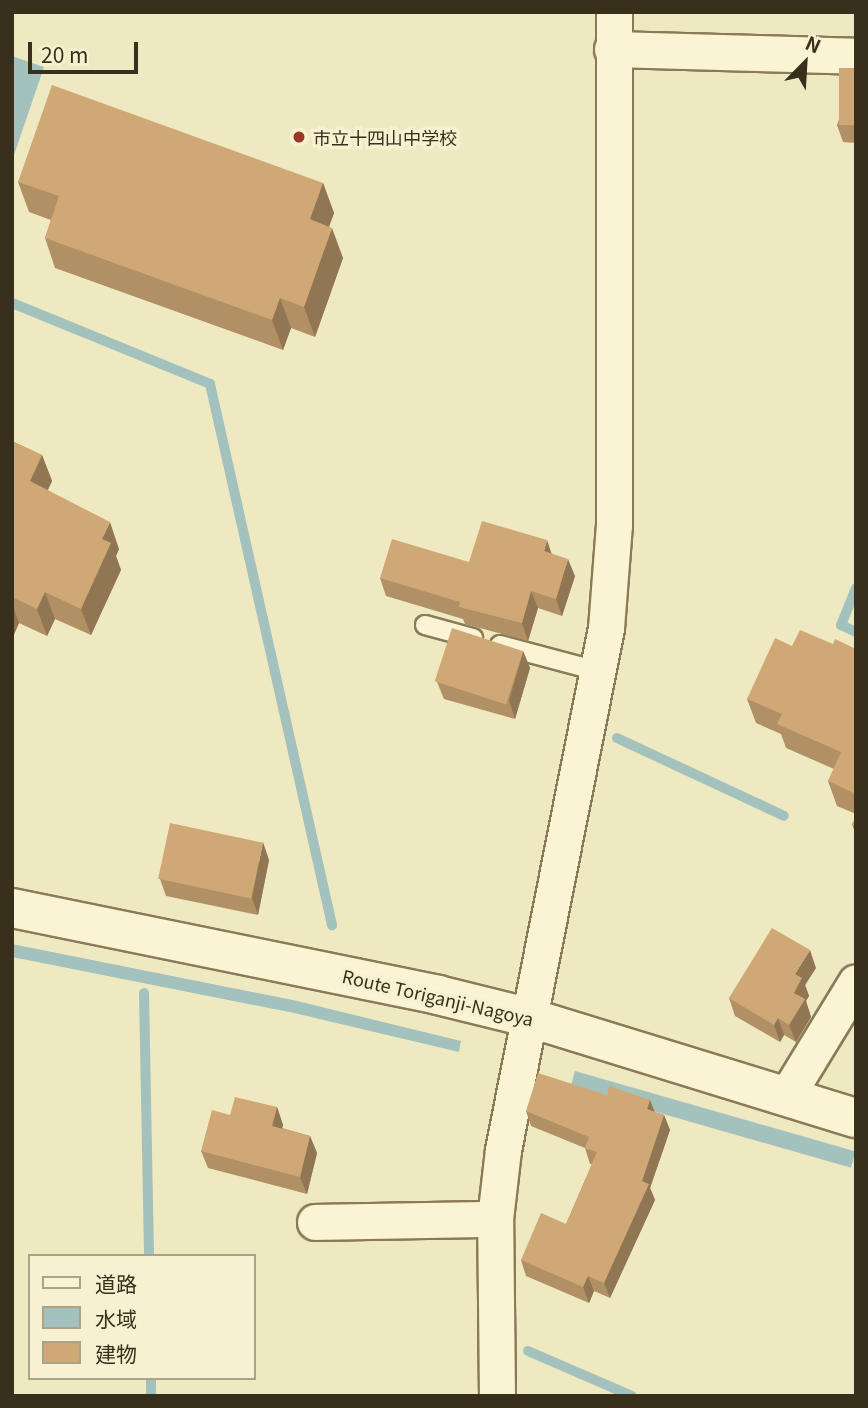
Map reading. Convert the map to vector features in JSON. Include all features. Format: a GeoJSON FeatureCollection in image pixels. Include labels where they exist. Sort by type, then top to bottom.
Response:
{"type":"FeatureCollection","features":[{"type":"Feature","properties":{"kind":"main road","name":"Route Toriganji-Nagoya"},"geometry":{"type":"LineString","coordinates":[[12,908],[208,946],[527,1017],[856,1118]]}},
{"type":"Feature","properties":{"kind":"street"},"geometry":{"type":"LineString","coordinates":[[497,1396],[495,1219],[527,1017],[606,628],[614,525],[614,12]]}},
{"type":"Feature","properties":{"kind":"street"},"geometry":{"type":"LineString","coordinates":[[612,49],[856,57]]}},
{"type":"Feature","properties":{"kind":"street"},"geometry":{"type":"LineString","coordinates":[[787,1095],[856,982]]}},
{"type":"Feature","properties":{"kind":"street"},"geometry":{"type":"LineString","coordinates":[[314,1222],[495,1219]]}},
{"type":"Feature","properties":{"kind":"lane"},"geometry":{"type":"LineString","coordinates":[[425,625],[598,671]]}},
{"type":"Feature","properties":{"kind":"water"},"geometry":{"type":"Polygon","coordinates":[[[12,56],[44,67],[12,161],[12,56]]]}},
{"type":"Feature","properties":{"kind":"water"},"geometry":{"type":"Polygon","coordinates":[[[12,944],[293,1000],[461,1041],[459,1052],[294,1013],[12,957],[12,944]]]}},
{"type":"Feature","properties":{"kind":"water"},"geometry":{"type":"Polygon","coordinates":[[[575,1071],[856,1151],[851,1168],[570,1087],[575,1071]]]}},
{"type":"Feature","properties":{"kind":"building"},"geometry":{"type":"Polygon","coordinates":[[[839,68],[856,68],[856,125],[839,125],[839,68]]]}},
{"type":"Feature","properties":{"kind":"building"},"geometry":{"type":"Polygon","coordinates":[[[52,85],[323,183],[310,219],[332,228],[304,307],[280,298],[272,320],[45,238],[59,196],[18,182],[52,85]]]}},
{"type":"Feature","properties":{"kind":"building"},"geometry":{"type":"Polygon","coordinates":[[[12,441],[42,455],[30,481],[110,522],[102,539],[111,543],[81,609],[45,592],[37,609],[12,597],[12,441]]]}},
{"type":"Feature","properties":{"kind":"building"},"geometry":{"type":"Polygon","coordinates":[[[482,521],[547,540],[544,551],[568,559],[556,599],[531,591],[522,623],[459,607],[460,602],[380,578],[392,539],[469,562],[482,521]]]}},
{"type":"Feature","properties":{"kind":"building"},"geometry":{"type":"Polygon","coordinates":[[[452,628],[523,651],[506,704],[435,681],[452,628]]]}},
{"type":"Feature","properties":{"kind":"building"},"geometry":{"type":"Polygon","coordinates":[[[800,630],[833,644],[835,639],[856,649],[856,794],[828,781],[841,752],[777,724],[782,714],[747,699],[775,638],[792,646],[800,630]]]}},
{"type":"Feature","properties":{"kind":"building"},"geometry":{"type":"Polygon","coordinates":[[[170,823],[263,843],[251,899],[158,879],[170,823]]]}},
{"type":"Feature","properties":{"kind":"building"},"geometry":{"type":"Polygon","coordinates":[[[772,928],[810,950],[795,974],[802,978],[794,993],[805,999],[789,1025],[778,1018],[774,1025],[729,998],[772,928]]]}},
{"type":"Feature","properties":{"kind":"building"},"geometry":{"type":"Polygon","coordinates":[[[538,1073],[607,1095],[609,1086],[650,1100],[647,1109],[664,1115],[642,1181],[649,1184],[604,1283],[588,1276],[583,1287],[521,1260],[541,1213],[566,1224],[597,1152],[585,1148],[589,1137],[526,1111],[538,1073]]]}},
{"type":"Feature","properties":{"kind":"building"},"geometry":{"type":"Polygon","coordinates":[[[235,1097],[277,1107],[272,1126],[310,1136],[300,1177],[201,1151],[212,1110],[230,1115],[235,1097]]]}},
{"type":"Feature","properties":{"kind":"waterway"},"geometry":{"type":"LineString","coordinates":[[12,303],[210,384],[332,925]]}},
{"type":"Feature","properties":{"kind":"waterway"},"geometry":{"type":"LineString","coordinates":[[856,588],[841,625],[856,632]]}},
{"type":"Feature","properties":{"kind":"waterway"},"geometry":{"type":"LineString","coordinates":[[617,738],[784,816]]}},
{"type":"Feature","properties":{"kind":"waterway"},"geometry":{"type":"LineString","coordinates":[[144,993],[149,1254]]}},
{"type":"Feature","properties":{"kind":"waterway"},"geometry":{"type":"LineString","coordinates":[[528,1351],[632,1396]]}},
{"type":"Feature","properties":{"kind":"waterway"},"geometry":{"type":"LineString","coordinates":[[151,1380],[151,1396]]}},
{"type":"Feature","properties":{"kind":"place","name":"市立十四山中学校"},"geometry":{"type":"Point","coordinates":[299,137]}}]}
